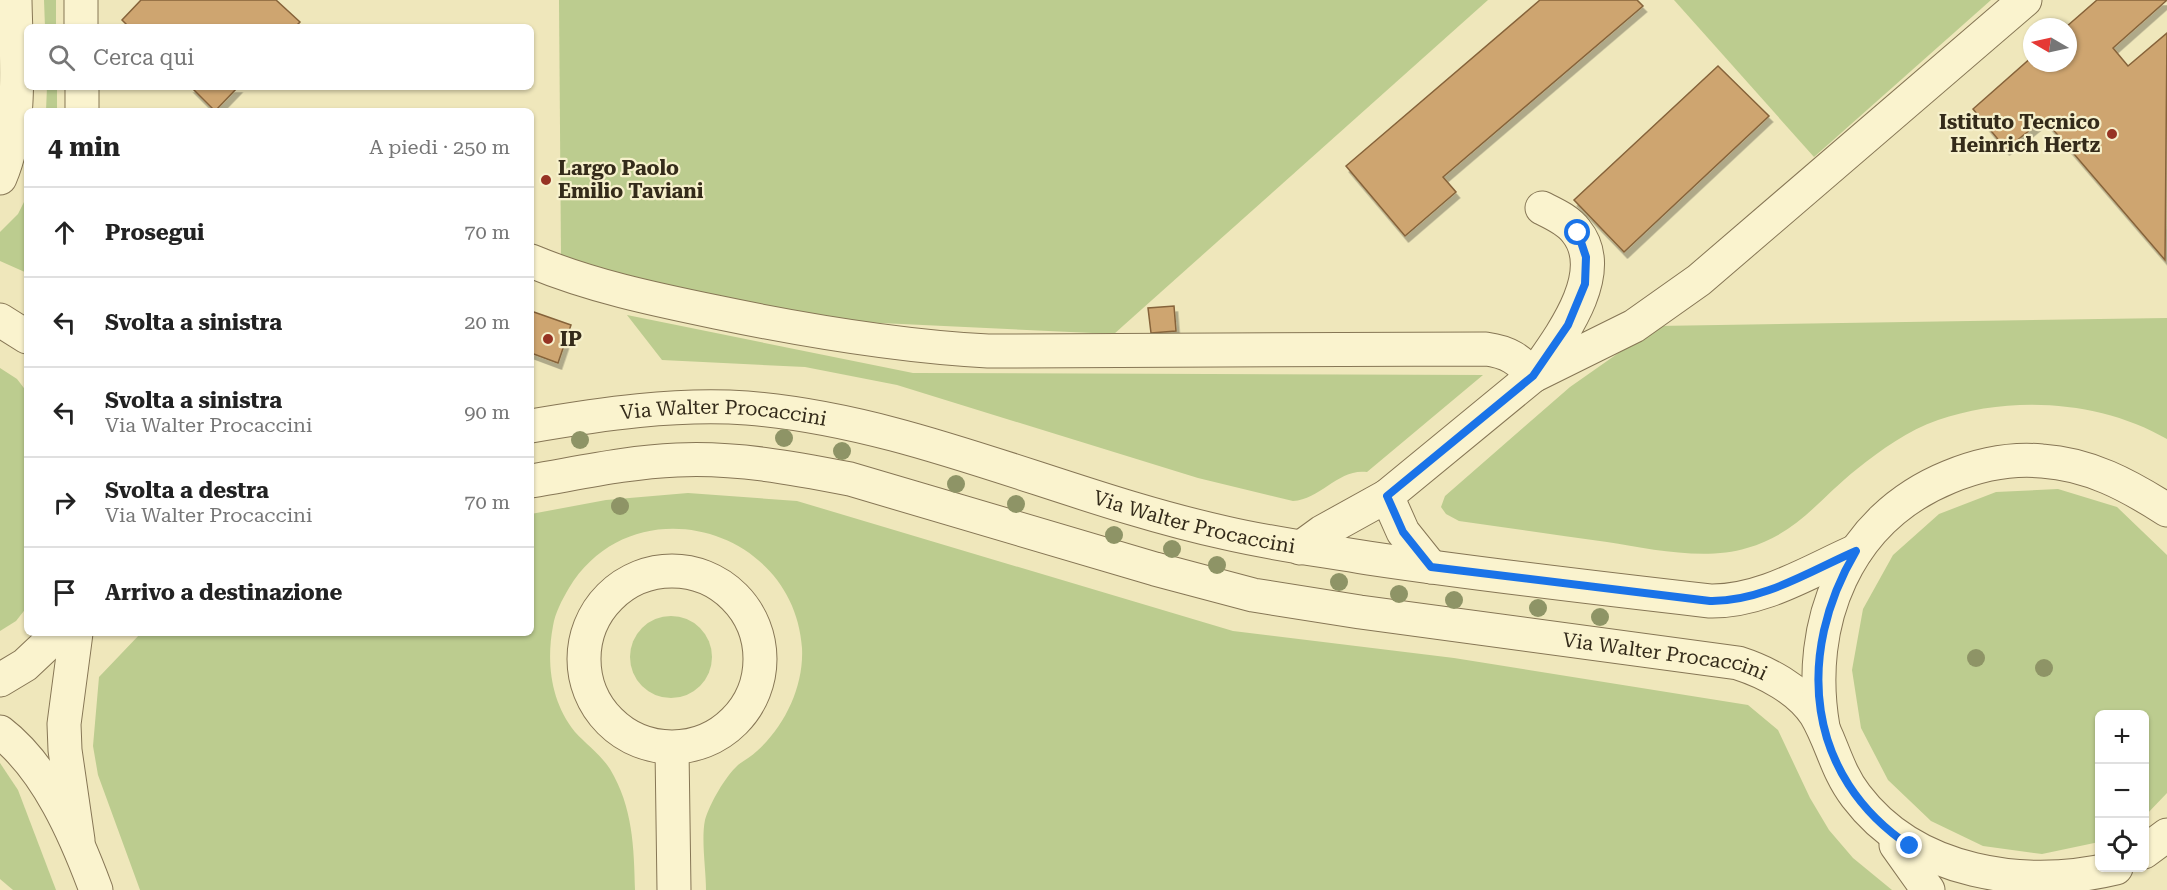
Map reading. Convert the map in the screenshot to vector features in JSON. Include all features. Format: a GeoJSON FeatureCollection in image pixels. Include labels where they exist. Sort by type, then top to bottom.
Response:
{"type":"FeatureCollection","features":[{"type":"Feature","properties":{"kind":"street"},"geometry":{"type":"LineString","coordinates":[[0,178],[9,155],[14,114],[15,0]]}},
{"type":"Feature","properties":{"kind":"street"},"geometry":{"type":"LineString","coordinates":[[81,0],[81,24]]}},
{"type":"Feature","properties":{"kind":"street"},"geometry":{"type":"LineString","coordinates":[[1300,548],[1322,532],[1387,496],[1533,376],[1634,326],[1699,280],[2025,0]]}},
{"type":"Feature","properties":{"kind":"street"},"geometry":{"type":"LineString","coordinates":[[82,90],[82,108]]}},
{"type":"Feature","properties":{"kind":"street"},"geometry":{"type":"LineString","coordinates":[[1533,376],[1571,318],[1585,284],[1586,270],[1584,244],[1578,233],[1570,224],[1542,208]]}},
{"type":"Feature","properties":{"kind":"street"},"geometry":{"type":"LineString","coordinates":[[534,262],[591,283],[633,295],[768,323],[882,343],[1000,351],[1485,349],[1512,355],[1522,362],[1533,376]]}},
{"type":"Feature","properties":{"kind":"street"},"geometry":{"type":"LineString","coordinates":[[0,320],[24,335]]}},
{"type":"Feature","properties":{"kind":"street","name":"Via Walter Procaccini"},"geometry":{"type":"LineString","coordinates":[[534,426],[682,409],[745,408],[801,415],[888,434],[1173,520],[1300,548],[1431,567],[1721,602],[1745,598],[1772,589],[1856,551]]}},
{"type":"Feature","properties":{"kind":"street","name":"Via Walter Procaccini"},"geometry":{"type":"LineString","coordinates":[[534,480],[624,465],[679,460],[764,464],[808,471],[888,490],[1136,564],[1253,595],[1360,612],[1738,663],[1759,670],[1798,695],[1816,715],[1844,777],[1885,829],[1923,855],[1962,874],[2019,886],[2073,886],[2105,872]]}},
{"type":"Feature","properties":{"kind":"street","name":"Via Walter Procaccini"},"geometry":{"type":"LineString","coordinates":[[1824,732],[1817,679],[1820,646],[1838,581],[1856,551],[1878,523],[1894,509],[1933,483],[1970,469],[2005,461],[2042,460],[2076,466],[2111,477],[2167,510]]}},
{"type":"Feature","properties":{"kind":"street"},"geometry":{"type":"LineString","coordinates":[[1387,496],[1403,532],[1431,567]]}},
{"type":"Feature","properties":{"kind":"street"},"geometry":{"type":"LineString","coordinates":[[657,571],[686,571],[714,580],[722,586],[737,598],[753,623],[760,651],[758,681],[746,708],[726,729],[700,744],[672,749],[643,744],[617,730],[597,708],[585,681],[583,652],[590,623],[606,599],[629,580],[657,571]]}},
{"type":"Feature","properties":{"kind":"street"},"geometry":{"type":"LineString","coordinates":[[0,680],[25,665],[56,636]]}},
{"type":"Feature","properties":{"kind":"street"},"geometry":{"type":"LineString","coordinates":[[76,636],[64,724],[65,750],[78,840]]}},
{"type":"Feature","properties":{"kind":"street"},"geometry":{"type":"LineString","coordinates":[[0,732],[30,761],[78,840],[96,890]]}},
{"type":"Feature","properties":{"kind":"street"},"geometry":{"type":"LineString","coordinates":[[672,749],[674,890]]}},
{"type":"Feature","properties":{"kind":"street"},"geometry":{"type":"LineString","coordinates":[[1885,829],[1928,890]]}},
{"type":"Feature","properties":{"kind":"street"},"geometry":{"type":"LineString","coordinates":[[2149,849],[2167,835]]}},
{"type":"Feature","properties":{"kind":"green space"},"geometry":{"type":"Polygon","coordinates":[[[44,0],[56,0],[56,24],[45,24],[44,0]]]}},
{"type":"Feature","properties":{"kind":"green space"},"geometry":{"type":"Polygon","coordinates":[[[559,0],[1488,0],[1114,334],[838,321],[677,290],[561,258],[559,0]]]}},
{"type":"Feature","properties":{"kind":"green space"},"geometry":{"type":"Polygon","coordinates":[[[1674,0],[1991,0],[1814,157],[1674,0]]]}},
{"type":"Feature","properties":{"kind":"green space"},"geometry":{"type":"Polygon","coordinates":[[[47,90],[57,90],[57,108],[46,108],[47,90]]]}},
{"type":"Feature","properties":{"kind":"green space"},"geometry":{"type":"Polygon","coordinates":[[[24,202],[24,272],[0,261],[0,232],[18,214],[24,202]]]}},
{"type":"Feature","properties":{"kind":"green space"},"geometry":{"type":"Polygon","coordinates":[[[627,315],[913,373],[1483,375],[1367,472],[1348,475],[1312,495],[1293,501],[1198,478],[897,385],[805,367],[662,360],[627,315]]]}},
{"type":"Feature","properties":{"kind":"green space"},"geometry":{"type":"Polygon","coordinates":[[[2167,318],[2167,439],[2141,426],[2084,409],[2024,405],[1966,412],[1927,424],[1895,441],[1843,480],[1806,515],[1780,534],[1747,548],[1713,554],[1659,550],[1459,521],[1446,514],[1441,507],[1445,496],[1570,387],[1657,326],[2167,318]]]}},
{"type":"Feature","properties":{"kind":"green space"},"geometry":{"type":"Polygon","coordinates":[[[0,368],[17,379],[24,388],[24,611],[16,621],[0,631],[0,368]]]}},
{"type":"Feature","properties":{"kind":"green space"},"geometry":{"type":"Polygon","coordinates":[[[2058,489],[2117,507],[2167,555],[2167,793],[2149,812],[2149,710],[2095,710],[2095,843],[2042,854],[1983,846],[1931,821],[1888,780],[1861,728],[1852,670],[1863,609],[1893,555],[1939,514],[1996,492],[2058,489]]]}},
{"type":"Feature","properties":{"kind":"green space"},"geometry":{"type":"Polygon","coordinates":[[[688,493],[797,501],[1233,631],[1454,658],[1748,705],[1778,730],[1810,798],[1829,830],[1853,858],[1892,890],[706,890],[703,836],[707,813],[728,776],[767,741],[784,717],[800,677],[802,648],[792,606],[771,573],[742,548],[706,533],[669,529],[631,536],[597,555],[564,597],[555,616],[551,640],[552,682],[560,708],[575,732],[598,754],[618,783],[631,828],[635,890],[140,890],[98,775],[93,746],[99,677],[138,636],[534,636],[534,513],[606,500],[688,493]]]}},
{"type":"Feature","properties":{"kind":"green space"},"geometry":{"type":"Polygon","coordinates":[[[663,616],[679,616],[694,623],[705,634],[712,649],[709,673],[700,686],[679,698],[663,698],[648,691],[637,680],[630,665],[630,649],[637,634],[648,623],[663,616]]]}},
{"type":"Feature","properties":{"kind":"green space"},"geometry":{"type":"Polygon","coordinates":[[[0,763],[18,790],[56,890],[13,890],[0,879],[0,763]]]}},
{"type":"Feature","properties":{"kind":"building"},"geometry":{"type":"Polygon","coordinates":[[[141,0],[276,0],[300,22],[298,24],[126,24],[122,20],[141,0]]]}},
{"type":"Feature","properties":{"kind":"building"},"geometry":{"type":"Polygon","coordinates":[[[1540,0],[1637,0],[1643,6],[1443,177],[1456,192],[1405,236],[1346,166],[1540,0]]]}},
{"type":"Feature","properties":{"kind":"building","name":"Istituto Tecnico Heinrich Hertz"},"geometry":{"type":"Polygon","coordinates":[[[2097,0],[2167,0],[2113,48],[2128,66],[2167,33],[2165,260],[2044,119],[2006,149],[1973,109],[2023,65],[2023,72],[2077,72],[2076,18],[2097,0]]]}},
{"type":"Feature","properties":{"kind":"building"},"geometry":{"type":"Polygon","coordinates":[[[1718,66],[1769,116],[1624,252],[1574,200],[1718,66]]]}},
{"type":"Feature","properties":{"kind":"building"},"geometry":{"type":"Polygon","coordinates":[[[194,90],[235,90],[218,108],[212,108],[194,90]]]}},
{"type":"Feature","properties":{"kind":"building"},"geometry":{"type":"Polygon","coordinates":[[[1174,306],[1176,331],[1151,333],[1148,308],[1174,306]]]}},
{"type":"Feature","properties":{"kind":"building","name":"IP"},"geometry":{"type":"Polygon","coordinates":[[[534,312],[571,325],[558,363],[534,354],[534,312]]]}},
{"type":"Feature","properties":{"kind":"place","name":"Istituto Tecnico Heinrich Hertz"},"geometry":{"type":"Point","coordinates":[2112,134]}},
{"type":"Feature","properties":{"kind":"place","name":"Largo Paolo Emilio Taviani"},"geometry":{"type":"Point","coordinates":[546,180]}},
{"type":"Feature","properties":{"kind":"place","name":"IP"},"geometry":{"type":"Point","coordinates":[548,339]}},
{"type":"Feature","properties":{"kind":"route"},"geometry":{"type":"LineString","coordinates":[[1578,233],[1584,244],[1586,257],[1585,284],[1568,325],[1533,376],[1387,496],[1403,532],[1431,567],[1710,601],[1729,601],[1760,593],[1856,551],[1838,581],[1826,615],[1817,679],[1819,705],[1824,732],[1835,761],[1856,796],[1885,829],[1910,846]]}}]}
